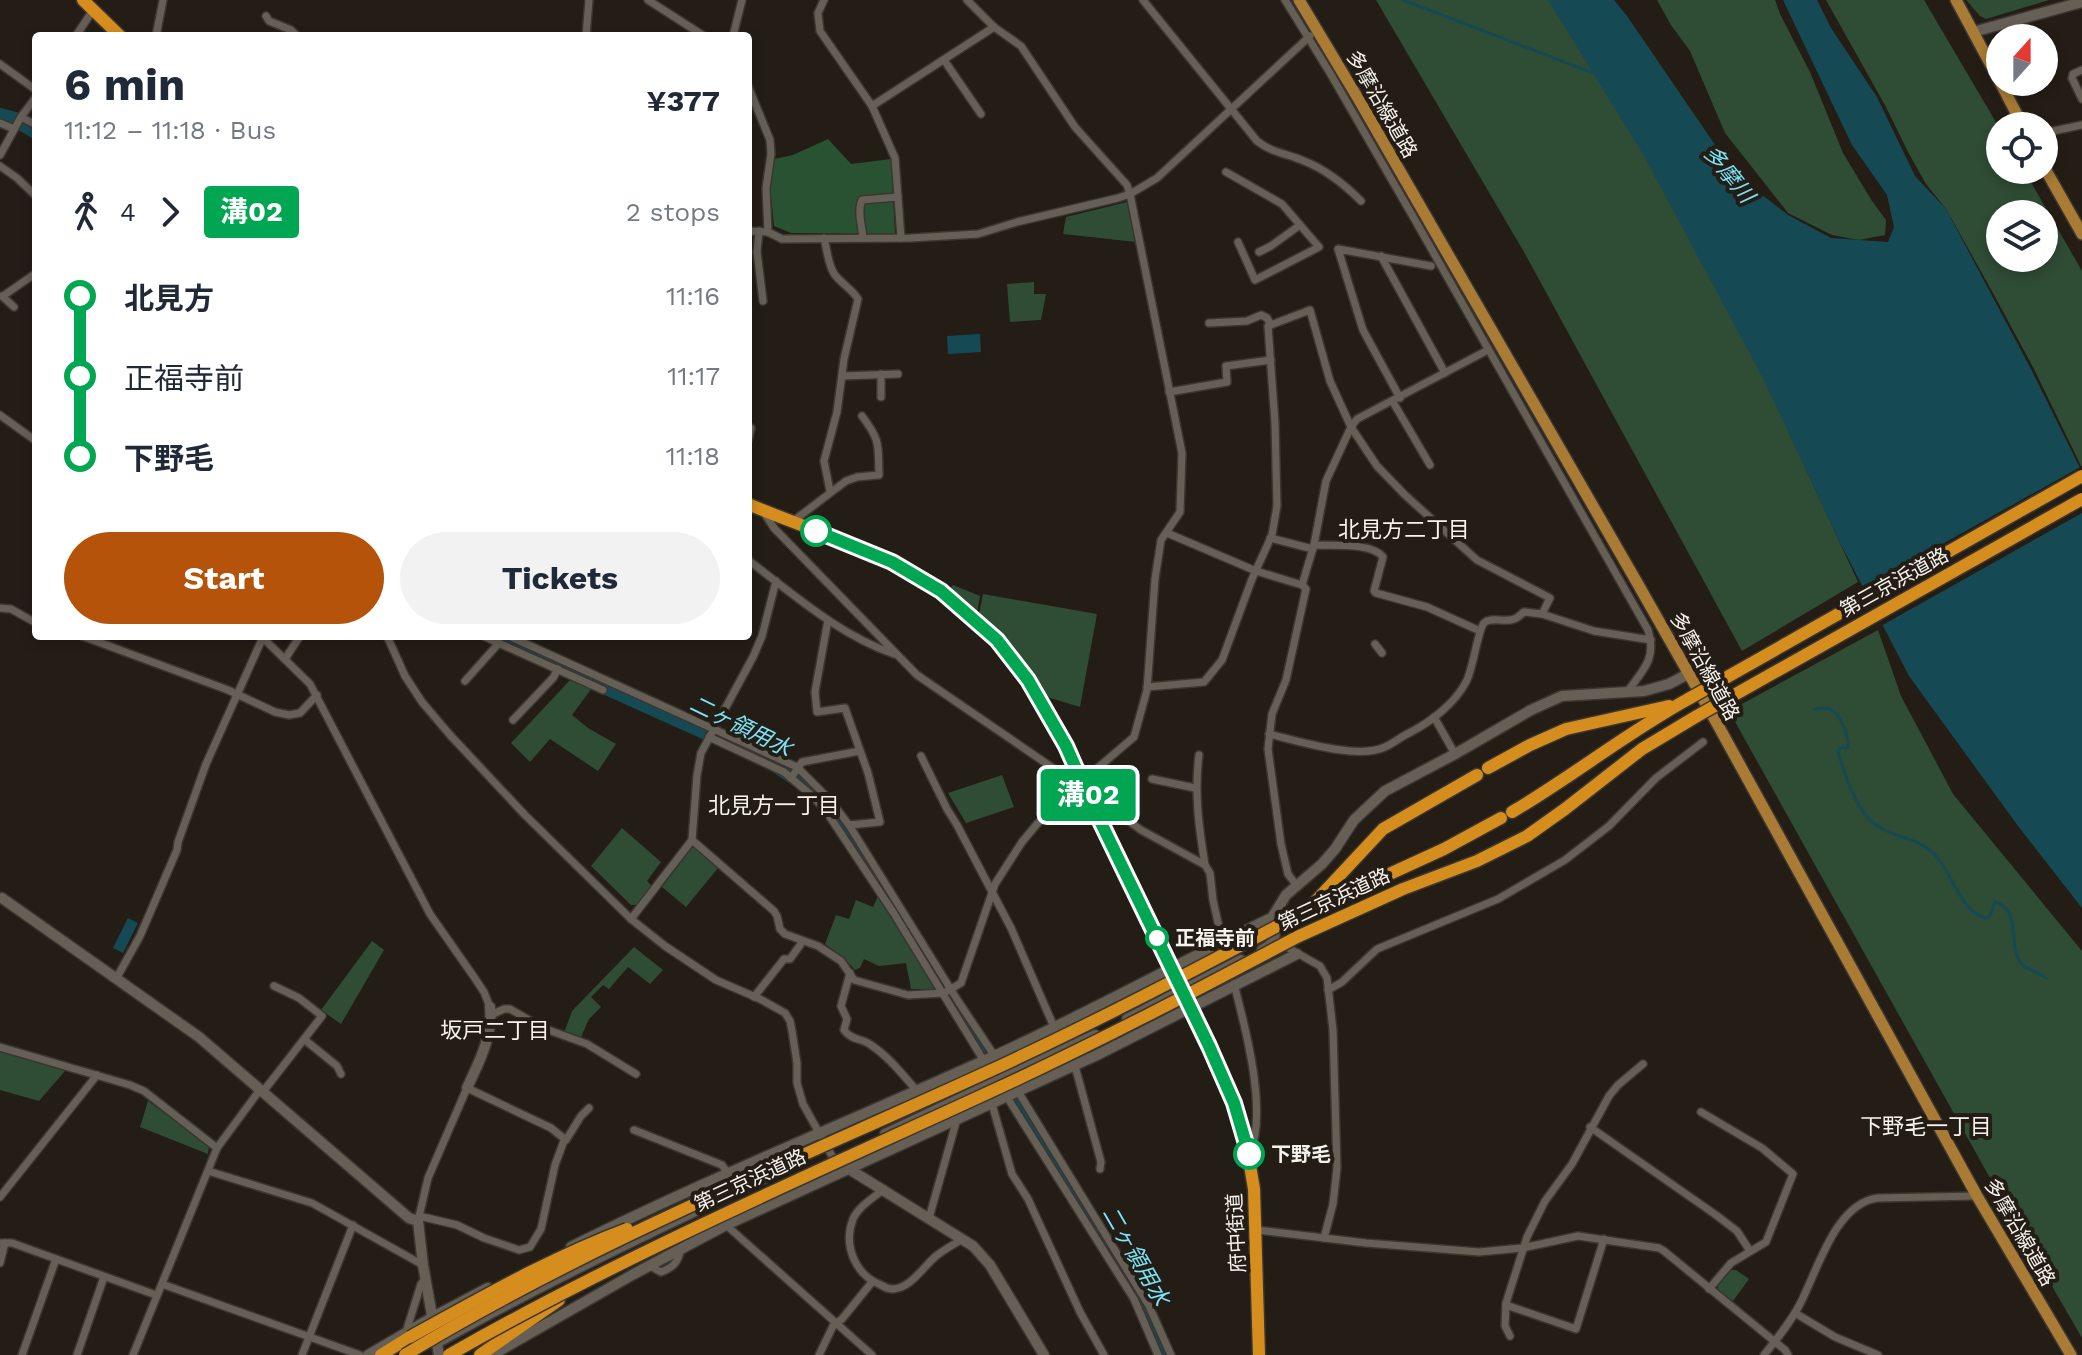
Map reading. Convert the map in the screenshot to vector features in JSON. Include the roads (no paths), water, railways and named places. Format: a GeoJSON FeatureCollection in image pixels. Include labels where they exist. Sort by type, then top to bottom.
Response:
{"type":"FeatureCollection","features":[{"type":"Feature","properties":{"kind":"highway"},"geometry":{"type":"LineString","coordinates":[[83,0],[116,32]]}},
{"type":"Feature","properties":{"kind":"highway","name":"第三京浜道路"},"geometry":{"type":"LineString","coordinates":[[405,1355],[494,1304],[687,1208],[986,1073],[1305,911],[1444,849],[1557,785],[1686,701],[2082,476]]}},
{"type":"Feature","properties":{"kind":"highway","name":"第三京浜道路"},"geometry":{"type":"LineString","coordinates":[[449,1355],[588,1280],[1009,1083],[1297,937],[1403,889],[1477,861],[1527,836],[1642,749],[2082,499]]}},
{"type":"Feature","properties":{"kind":"highway","name":"府中街道"},"geometry":{"type":"LineString","coordinates":[[752,506],[864,550],[905,569],[941,591],[979,623],[1012,658],[1038,694],[1066,746],[1234,1103],[1249,1154],[1254,1189],[1259,1355]]}},
{"type":"Feature","properties":{"kind":"highway"},"geometry":{"type":"LineString","coordinates":[[1305,911],[1383,829],[1530,745],[1566,729],[1686,701]]}},
{"type":"Feature","properties":{"kind":"highway"},"geometry":{"type":"LineString","coordinates":[[381,1355],[484,1296],[558,1259],[607,1236],[687,1208]]}},
{"type":"Feature","properties":{"kind":"highway"},"geometry":{"type":"LineString","coordinates":[[480,1355],[588,1280]]}},
{"type":"Feature","properties":{"kind":"main road","name":"多摩沿線道路"},"geometry":{"type":"LineString","coordinates":[[1299,0],[1313,34],[1467,287],[1688,674],[1977,1196],[2071,1355]]}},
{"type":"Feature","properties":{"kind":"main road"},"geometry":{"type":"LineString","coordinates":[[1956,0],[1986,56]]}},
{"type":"Feature","properties":{"kind":"main road"},"geometry":{"type":"LineString","coordinates":[[2054,184],[2082,234]]}},
{"type":"Feature","properties":{"kind":"street"},"geometry":{"type":"LineString","coordinates":[[157,32],[163,0]]}},
{"type":"Feature","properties":{"kind":"street"},"geometry":{"type":"LineString","coordinates":[[586,32],[589,0]]}},
{"type":"Feature","properties":{"kind":"street"},"geometry":{"type":"LineString","coordinates":[[648,0],[698,32]]}},
{"type":"Feature","properties":{"kind":"street"},"geometry":{"type":"LineString","coordinates":[[734,32],[742,0]]}},
{"type":"Feature","properties":{"kind":"street"},"geometry":{"type":"LineString","coordinates":[[1143,0],[1257,141],[1268,149],[1303,160],[1342,181],[1361,201]]}},
{"type":"Feature","properties":{"kind":"street"},"geometry":{"type":"LineString","coordinates":[[1285,0],[1313,34],[1648,630],[1651,656],[1626,693]]}},
{"type":"Feature","properties":{"kind":"street"},"geometry":{"type":"LineString","coordinates":[[819,1],[818,21],[823,38],[872,106],[895,158],[901,238]]}},
{"type":"Feature","properties":{"kind":"street"},"geometry":{"type":"LineString","coordinates":[[692,840],[774,911],[785,934],[818,946],[841,961],[854,980],[908,995],[947,992],[961,983],[995,884],[1022,842],[1081,782],[1134,737],[1147,687],[1161,540],[1180,512],[1182,453],[1130,194],[1127,185],[1075,127],[1021,46],[994,27],[972,1]]}},
{"type":"Feature","properties":{"kind":"street"},"geometry":{"type":"LineString","coordinates":[[1973,32],[2082,2]]}},
{"type":"Feature","properties":{"kind":"street"},"geometry":{"type":"LineString","coordinates":[[79,32],[93,10]]}},
{"type":"Feature","properties":{"kind":"street"},"geometry":{"type":"LineString","coordinates":[[266,16],[269,21],[293,32]]}},
{"type":"Feature","properties":{"kind":"street"},"geometry":{"type":"LineString","coordinates":[[872,106],[994,27]]}},
{"type":"Feature","properties":{"kind":"street"},"geometry":{"type":"LineString","coordinates":[[752,231],[768,232],[782,239],[901,238],[988,233],[1017,222],[1130,194],[1157,178],[1313,34]]}},
{"type":"Feature","properties":{"kind":"street"},"geometry":{"type":"LineString","coordinates":[[944,60],[981,114]]}},
{"type":"Feature","properties":{"kind":"street"},"geometry":{"type":"LineString","coordinates":[[0,64],[32,87]]}},
{"type":"Feature","properties":{"kind":"street"},"geometry":{"type":"LineString","coordinates":[[2082,70],[2073,74],[2072,78],[2082,99]]}},
{"type":"Feature","properties":{"kind":"street"},"geometry":{"type":"LineString","coordinates":[[752,96],[770,140],[766,188],[768,232]]}},
{"type":"Feature","properties":{"kind":"street"},"geometry":{"type":"LineString","coordinates":[[0,155],[32,103]]}},
{"type":"Feature","properties":{"kind":"street"},"geometry":{"type":"LineString","coordinates":[[0,123],[32,125]]}},
{"type":"Feature","properties":{"kind":"street"},"geometry":{"type":"LineString","coordinates":[[2058,130],[2082,125]]}},
{"type":"Feature","properties":{"kind":"street"},"geometry":{"type":"LineString","coordinates":[[0,166],[32,192]]}},
{"type":"Feature","properties":{"kind":"street"},"geometry":{"type":"LineString","coordinates":[[1226,172],[1282,204],[1319,247],[1255,280],[1238,242]]}},
{"type":"Feature","properties":{"kind":"street"},"geometry":{"type":"LineString","coordinates":[[863,238],[862,200],[898,197]]}},
{"type":"Feature","properties":{"kind":"street"},"geometry":{"type":"LineString","coordinates":[[1259,252],[1300,225]]}},
{"type":"Feature","properties":{"kind":"street"},"geometry":{"type":"LineString","coordinates":[[759,231],[757,252],[763,301]]}},
{"type":"Feature","properties":{"kind":"street"},"geometry":{"type":"LineString","coordinates":[[824,238],[836,277],[858,299],[844,359],[837,412],[824,461],[830,491]]}},
{"type":"Feature","properties":{"kind":"street"},"geometry":{"type":"LineString","coordinates":[[1430,465],[1363,330],[1338,249],[1431,266]]}},
{"type":"Feature","properties":{"kind":"street"},"geometry":{"type":"LineString","coordinates":[[1381,256],[1445,373]]}},
{"type":"Feature","properties":{"kind":"street"},"geometry":{"type":"LineString","coordinates":[[14,307],[1,295],[32,276]]}},
{"type":"Feature","properties":{"kind":"street"},"geometry":{"type":"LineString","coordinates":[[1147,687],[1204,682],[1222,660],[1270,538],[1277,506],[1268,326],[1311,311],[1330,381],[1351,427],[1377,466],[1461,547],[1493,569],[1550,598],[1542,614]]}},
{"type":"Feature","properties":{"kind":"street"},"geometry":{"type":"LineString","coordinates":[[1209,323],[1247,321],[1261,315],[1271,325]]}},
{"type":"Feature","properties":{"kind":"street"},"geometry":{"type":"LineString","coordinates":[[1302,585],[1314,547],[1326,481],[1357,419],[1488,350]]}},
{"type":"Feature","properties":{"kind":"street"},"geometry":{"type":"LineString","coordinates":[[1169,392],[1227,382],[1226,366],[1271,360]]}},
{"type":"Feature","properties":{"kind":"street"},"geometry":{"type":"LineString","coordinates":[[881,374],[881,397]]}},
{"type":"Feature","properties":{"kind":"street"},"geometry":{"type":"LineString","coordinates":[[842,376],[898,374]]}},
{"type":"Feature","properties":{"kind":"street"},"geometry":{"type":"LineString","coordinates":[[0,415],[32,438]]}},
{"type":"Feature","properties":{"kind":"street"},"geometry":{"type":"LineString","coordinates":[[792,522],[846,481],[879,475],[875,433],[862,416]]}},
{"type":"Feature","properties":{"kind":"street"},"geometry":{"type":"LineString","coordinates":[[762,510],[774,528],[917,675],[1069,779],[1081,782]]}},
{"type":"Feature","properties":{"kind":"street"},"geometry":{"type":"LineString","coordinates":[[1167,533],[1306,589],[1286,680],[1274,708],[1268,749],[1281,844],[1288,874],[1297,886]]}},
{"type":"Feature","properties":{"kind":"street"},"geometry":{"type":"LineString","coordinates":[[1270,538],[1314,547],[1369,548],[1378,551],[1383,557],[1376,593],[1427,607],[1480,631]]}},
{"type":"Feature","properties":{"kind":"street"},"geometry":{"type":"LineString","coordinates":[[752,563],[828,620],[870,644],[897,655]]}},
{"type":"Feature","properties":{"kind":"street"},"geometry":{"type":"LineString","coordinates":[[631,919],[692,840],[701,753],[753,657],[762,636],[776,581]]}},
{"type":"Feature","properties":{"kind":"street"},"geometry":{"type":"LineString","coordinates":[[0,608],[11,609],[32,621]]}},
{"type":"Feature","properties":{"kind":"street"},"geometry":{"type":"LineString","coordinates":[[1269,734],[1334,750],[1384,748],[1434,717],[1457,695],[1475,661],[1480,631],[1489,620],[1514,619],[1524,612],[1542,614],[1594,631],[1651,640]]}},
{"type":"Feature","properties":{"kind":"street"},"geometry":{"type":"LineString","coordinates":[[828,620],[815,692],[817,712],[845,708],[868,773],[880,822],[849,825]]}},
{"type":"Feature","properties":{"kind":"street"},"geometry":{"type":"LineString","coordinates":[[93,640],[236,694],[275,712],[289,715],[300,713],[317,695]]}},
{"type":"Feature","properties":{"kind":"street"},"geometry":{"type":"LineString","coordinates":[[116,979],[140,936],[177,850],[206,764],[261,640]]}},
{"type":"Feature","properties":{"kind":"street"},"geometry":{"type":"LineString","coordinates":[[265,640],[310,684],[317,695],[430,914],[484,992],[490,1011],[487,1040],[428,1178],[418,1218],[439,1355],[632,1248]]}},
{"type":"Feature","properties":{"kind":"street"},"geometry":{"type":"LineString","coordinates":[[285,659],[297,640]]}},
{"type":"Feature","properties":{"kind":"street"},"geometry":{"type":"LineString","coordinates":[[389,640],[405,676],[450,735],[525,815],[631,919],[716,980],[785,1013],[790,1021],[797,1083],[803,1104],[846,1172],[884,1189],[973,1246],[990,1265],[1044,1355]]}},
{"type":"Feature","properties":{"kind":"street"},"geometry":{"type":"LineString","coordinates":[[492,640],[603,690]]}},
{"type":"Feature","properties":{"kind":"street"},"geometry":{"type":"LineString","coordinates":[[517,640],[711,733],[771,765],[810,794],[832,819],[947,992],[995,1056],[1147,1309],[1171,1355]]}},
{"type":"Feature","properties":{"kind":"street"},"geometry":{"type":"LineString","coordinates":[[465,681],[499,643]]}},
{"type":"Feature","properties":{"kind":"street"},"geometry":{"type":"LineString","coordinates":[[1375,644],[1382,653]]}},
{"type":"Feature","properties":{"kind":"street"},"geometry":{"type":"LineString","coordinates":[[513,720],[558,669]]}},
{"type":"Feature","properties":{"kind":"street"},"geometry":{"type":"LineString","coordinates":[[417,1355],[514,1300],[632,1248],[1005,1072],[1099,1033],[1228,961],[1258,941],[1286,895],[1328,856],[1354,820],[1385,791],[1531,710],[1562,696],[1644,691],[1669,684],[1688,674]]}},
{"type":"Feature","properties":{"kind":"street"},"geometry":{"type":"LineString","coordinates":[[1434,717],[1455,754]]}},
{"type":"Feature","properties":{"kind":"street"},"geometry":{"type":"LineString","coordinates":[[711,733],[783,759],[797,767],[830,800],[849,825],[984,1061]]}},
{"type":"Feature","properties":{"kind":"street"},"geometry":{"type":"LineString","coordinates":[[1328,990],[1342,982],[1377,949],[1498,899],[1565,860],[1609,826],[1656,778],[1703,742]]}},
{"type":"Feature","properties":{"kind":"street"},"geometry":{"type":"LineString","coordinates":[[791,778],[802,762],[860,751]]}},
{"type":"Feature","properties":{"kind":"street"},"geometry":{"type":"LineString","coordinates":[[1199,755],[1195,788],[1205,865],[1210,873],[1222,942],[1251,1054],[1257,1130],[1249,1154]]}},
{"type":"Feature","properties":{"kind":"street"},"geometry":{"type":"LineString","coordinates":[[921,756],[1011,928],[1054,1027]]}},
{"type":"Feature","properties":{"kind":"street"},"geometry":{"type":"LineString","coordinates":[[1152,779],[1195,788]]}},
{"type":"Feature","properties":{"kind":"street"},"geometry":{"type":"LineString","coordinates":[[1089,798],[1096,797],[1141,830],[1205,865]]}},
{"type":"Feature","properties":{"kind":"street"},"geometry":{"type":"LineString","coordinates":[[1,900],[199,1037],[409,1218],[457,1225],[519,1250],[530,1247],[541,1229],[555,1165],[565,1138],[589,1108]]}},
{"type":"Feature","properties":{"kind":"street"},"geometry":{"type":"LineString","coordinates":[[368,1355],[433,1317],[620,1223],[995,1056],[1272,916]]}},
{"type":"Feature","properties":{"kind":"street"},"geometry":{"type":"LineString","coordinates":[[1228,961],[1271,945],[1276,935],[1272,916]]}},
{"type":"Feature","properties":{"kind":"street"},"geometry":{"type":"LineString","coordinates":[[1274,939],[1320,966],[1327,978],[1333,1030],[1337,1168],[1333,1204],[1324,1238]]}},
{"type":"Feature","properties":{"kind":"street"},"geometry":{"type":"LineString","coordinates":[[754,997],[784,959],[790,959],[803,941]]}},
{"type":"Feature","properties":{"kind":"street"},"geometry":{"type":"LineString","coordinates":[[492,1355],[726,1225],[1075,1066],[1297,954]]}},
{"type":"Feature","properties":{"kind":"street"},"geometry":{"type":"LineString","coordinates":[[850,973],[841,1006],[847,1019],[844,1030],[850,1038],[869,1043],[917,1091]]}},
{"type":"Feature","properties":{"kind":"street"},"geometry":{"type":"LineString","coordinates":[[133,1355],[217,1148],[322,1016],[299,998],[274,986]]}},
{"type":"Feature","properties":{"kind":"street"},"geometry":{"type":"LineString","coordinates":[[490,1011],[510,1009],[543,1028],[587,1044],[636,1074]]}},
{"type":"Feature","properties":{"kind":"street"},"geometry":{"type":"LineString","coordinates":[[305,1040],[337,1066],[341,1074]]}},
{"type":"Feature","properties":{"kind":"street"},"geometry":{"type":"LineString","coordinates":[[0,1047],[144,1091],[217,1148]]}},
{"type":"Feature","properties":{"kind":"street"},"geometry":{"type":"LineString","coordinates":[[1510,1336],[1505,1326],[1506,1305],[1522,1248],[1545,1201],[1572,1164],[1609,1096],[1643,1064]]}},
{"type":"Feature","properties":{"kind":"street"},"geometry":{"type":"LineString","coordinates":[[1075,1066],[1101,1162],[1100,1169]]}},
{"type":"Feature","properties":{"kind":"street"},"geometry":{"type":"LineString","coordinates":[[0,1197],[97,1075]]}},
{"type":"Feature","properties":{"kind":"street"},"geometry":{"type":"LineString","coordinates":[[467,1088],[551,1128],[565,1138]]}},
{"type":"Feature","properties":{"kind":"street"},"geometry":{"type":"LineString","coordinates":[[1007,1097],[1134,1299],[1158,1355]]}},
{"type":"Feature","properties":{"kind":"street"},"geometry":{"type":"LineString","coordinates":[[992,1104],[1012,1174],[1028,1199],[1080,1312],[1104,1355]]}},
{"type":"Feature","properties":{"kind":"street"},"geometry":{"type":"LineString","coordinates":[[1701,1112],[1762,1148],[1793,1174],[1766,1242],[1731,1263],[1709,1289]]}},
{"type":"Feature","properties":{"kind":"street"},"geometry":{"type":"LineString","coordinates":[[929,1218],[957,1119]]}},
{"type":"Feature","properties":{"kind":"street"},"geometry":{"type":"LineString","coordinates":[[1590,1127],[1737,1231],[1750,1251]]}},
{"type":"Feature","properties":{"kind":"street"},"geometry":{"type":"LineString","coordinates":[[634,1130],[722,1165],[729,1175]]}},
{"type":"Feature","properties":{"kind":"street"},"geometry":{"type":"LineString","coordinates":[[750,1165],[768,1205]]}},
{"type":"Feature","properties":{"kind":"street"},"geometry":{"type":"LineString","coordinates":[[208,1171],[312,1203],[423,1265]]}},
{"type":"Feature","properties":{"kind":"street"},"geometry":{"type":"LineString","coordinates":[[884,1189],[854,1216],[851,1228],[849,1245],[854,1261],[872,1282],[891,1289],[899,1287],[934,1257],[963,1239]]}},
{"type":"Feature","properties":{"kind":"street"},"geometry":{"type":"LineString","coordinates":[[1764,1355],[1795,1313],[1835,1231],[1855,1209],[1866,1201],[1878,1198],[1977,1196]]}},
{"type":"Feature","properties":{"kind":"street"},"geometry":{"type":"LineString","coordinates":[[620,1223],[646,1268]]}},
{"type":"Feature","properties":{"kind":"street"},"geometry":{"type":"LineString","coordinates":[[302,1355],[353,1225]]}},
{"type":"Feature","properties":{"kind":"street"},"geometry":{"type":"LineString","coordinates":[[726,1225],[872,1355]]}},
{"type":"Feature","properties":{"kind":"street"},"geometry":{"type":"LineString","coordinates":[[1257,1230],[1479,1252],[1522,1248],[1578,1236],[1664,1251],[1788,1355]]}},
{"type":"Feature","properties":{"kind":"street"},"geometry":{"type":"LineString","coordinates":[[1506,1305],[1576,1329],[1604,1239]]}},
{"type":"Feature","properties":{"kind":"street"},"geometry":{"type":"LineString","coordinates":[[0,1263],[2,1243],[12,1243],[156,1295]]}},
{"type":"Feature","properties":{"kind":"street"},"geometry":{"type":"LineString","coordinates":[[22,1355],[56,1259]]}},
{"type":"Feature","properties":{"kind":"street"},"geometry":{"type":"LineString","coordinates":[[77,1355],[104,1277]]}},
{"type":"Feature","properties":{"kind":"street"},"geometry":{"type":"LineString","coordinates":[[406,1333],[421,1284],[426,1278]]}},
{"type":"Feature","properties":{"kind":"street"},"geometry":{"type":"LineString","coordinates":[[819,1355],[833,1326],[872,1282]]}},
{"type":"Feature","properties":{"kind":"street"},"geometry":{"type":"LineString","coordinates":[[162,1284],[360,1355]]}},
{"type":"Feature","properties":{"kind":"street"},"geometry":{"type":"LineString","coordinates":[[1795,1313],[1835,1337],[1878,1355]]}},
{"type":"Feature","properties":{"kind":"water","name":"多摩川"},"geometry":{"type":"Polygon","coordinates":[[[1548,0],[1614,0],[1735,174],[1788,215],[1831,238],[1888,242],[1894,227],[1887,195],[1852,145],[1783,0],[1817,0],[1831,28],[1877,97],[1915,176],[1946,209],[2082,472],[2082,908],[1909,676],[1838,539],[1765,382],[1644,156],[1548,0]]]}},
{"type":"Feature","properties":{"kind":"water"},"geometry":{"type":"Polygon","coordinates":[[[980,334],[981,352],[948,354],[947,336],[980,334]]]}},
{"type":"Feature","properties":{"kind":"water"},"geometry":{"type":"Polygon","coordinates":[[[128,918],[138,923],[123,953],[113,948],[128,918]]]}},
{"type":"Feature","properties":{"kind":"waterway"},"geometry":{"type":"LineString","coordinates":[[1403,0],[1593,73]]}},
{"type":"Feature","properties":{"kind":"waterway","name":"二ヶ領用水"},"geometry":{"type":"LineString","coordinates":[[0,116],[32,129]]}},
{"type":"Feature","properties":{"kind":"waterway","name":"二ヶ領用水"},"geometry":{"type":"LineString","coordinates":[[502,640],[764,758],[808,788],[843,827],[985,1053]]}},
{"type":"Feature","properties":{"kind":"waterway"},"geometry":{"type":"LineString","coordinates":[[1814,709],[1833,710],[1843,725],[1848,748],[1840,748],[1838,752],[1852,792],[1865,814],[1881,828],[1917,842],[1933,853],[1963,900],[1977,914],[1986,918],[1990,916],[1995,902],[2003,906],[2011,919],[2019,960],[2046,978]]}},
{"type":"Feature","properties":{"kind":"waterway","name":"二ヶ領用水"},"geometry":{"type":"LineString","coordinates":[[1015,1100],[1132,1286],[1165,1355]]}},
{"type":"Feature","properties":{"kind":"place","name":"正福寺前"},"geometry":{"type":"Point","coordinates":[1157,938]}},
{"type":"Feature","properties":{"kind":"place","name":"下野毛"},"geometry":{"type":"Point","coordinates":[1249,1154]}},
{"type":"Feature","properties":{"kind":"district","name":"北見方二丁目"},"geometry":{"type":"Point","coordinates":[1404,529]}},
{"type":"Feature","properties":{"kind":"district","name":"北見方一丁目"},"geometry":{"type":"Point","coordinates":[774,805]}},
{"type":"Feature","properties":{"kind":"district","name":"坂戸二丁目"},"geometry":{"type":"Point","coordinates":[495,1030]}},
{"type":"Feature","properties":{"kind":"district","name":"下野毛一丁目"},"geometry":{"type":"Point","coordinates":[1926,1126]}}]}
